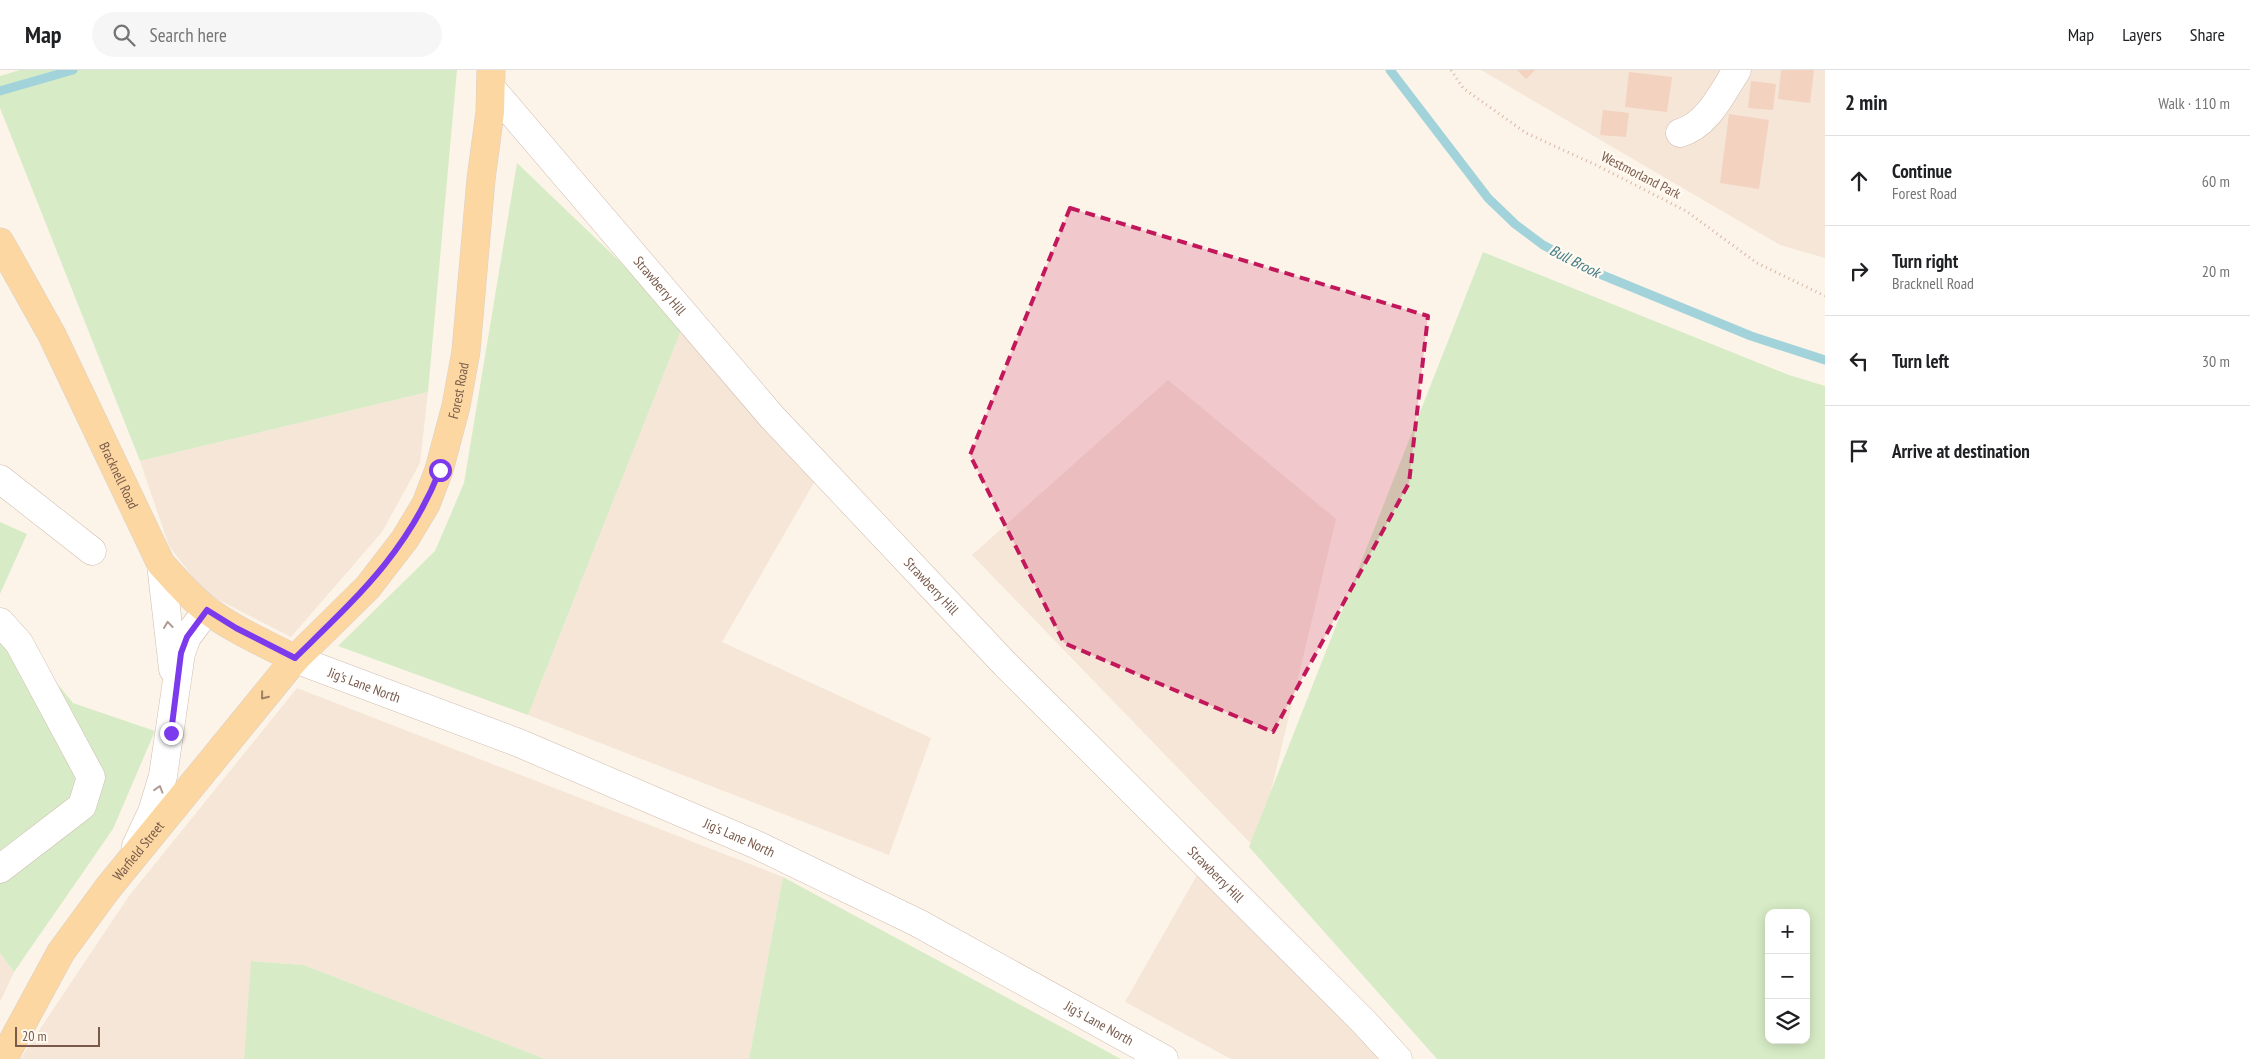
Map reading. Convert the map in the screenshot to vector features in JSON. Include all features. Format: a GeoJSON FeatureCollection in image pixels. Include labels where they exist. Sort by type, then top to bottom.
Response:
{"type":"FeatureCollection","features":[{"type":"Feature","properties":{"kind":"main road","name":"Forest Road"},"geometry":{"type":"LineString","coordinates":[[295,658],[368,587],[405,539],[422,511],[440,470],[456,406],[466,351],[491,79]]}},
{"type":"Feature","properties":{"kind":"main road","name":"Bracknell Road"},"geometry":{"type":"LineString","coordinates":[[0,242],[8,271],[52,336],[162,564],[184,590],[207,610],[236,628],[295,658]]}},
{"type":"Feature","properties":{"kind":"main road","name":"Warfield Street"},"geometry":{"type":"LineString","coordinates":[[3,1059],[61,952],[126,866],[295,658]]}},
{"type":"Feature","properties":{"kind":"street"},"geometry":{"type":"LineString","coordinates":[[1680,133],[1691,130],[1707,116],[1737,70]]}},
{"type":"Feature","properties":{"kind":"street","name":"Strawberry Hill"},"geometry":{"type":"LineString","coordinates":[[491,79],[772,417],[1005,664],[1364,1022],[1398,1059]]}},
{"type":"Feature","properties":{"kind":"street"},"geometry":{"type":"LineString","coordinates":[[0,479],[92,551]]}},
{"type":"Feature","properties":{"kind":"street"},"geometry":{"type":"LineString","coordinates":[[162,564],[175,690]]}},
{"type":"Feature","properties":{"kind":"street"},"geometry":{"type":"LineString","coordinates":[[126,866],[152,812],[163,776],[171,733],[181,653],[187,637],[207,610]]}},
{"type":"Feature","properties":{"kind":"street"},"geometry":{"type":"LineString","coordinates":[[0,622],[19,643],[91,777],[82,806],[0,869]]}},
{"type":"Feature","properties":{"kind":"street","name":"Jig's Lane North"},"geometry":{"type":"LineString","coordinates":[[295,658],[519,743],[756,845],[918,923],[1164,1059]]}},
{"type":"Feature","properties":{"kind":"path","name":"Westmorland Park"},"geometry":{"type":"LineString","coordinates":[[1452,70],[1464,88],[1526,133],[1596,165],[1686,211],[1757,263],[1825,296]]}},
{"type":"Feature","properties":{"kind":"highlighted area"},"geometry":{"type":"Polygon","coordinates":[[[1070,208],[1428,316],[1409,483],[1273,732],[1064,643],[970,455],[1070,208]]]}},
{"type":"Feature","properties":{"kind":"shaded area"},"geometry":{"type":"Polygon","coordinates":[[[1481,70],[1825,70],[1825,258],[1780,245],[1481,70]]]}},
{"type":"Feature","properties":{"kind":"shaded area"},"geometry":{"type":"Polygon","coordinates":[[[684,323],[823,467],[722,642],[931,738],[889,855],[528,715],[684,323]]]}},
{"type":"Feature","properties":{"kind":"shaded area"},"geometry":{"type":"Polygon","coordinates":[[[1168,380],[1336,519],[1257,850],[972,555],[1168,380]]]}},
{"type":"Feature","properties":{"kind":"shaded area"},"geometry":{"type":"Polygon","coordinates":[[[428,392],[420,463],[382,532],[291,637],[205,593],[169,546],[140,461],[428,392]]]}},
{"type":"Feature","properties":{"kind":"shaded area"},"geometry":{"type":"Polygon","coordinates":[[[297,688],[783,877],[749,1059],[545,1059],[304,965],[252,961],[244,1059],[20,1059],[129,896],[297,688]]]}},
{"type":"Feature","properties":{"kind":"shaded area"},"geometry":{"type":"Polygon","coordinates":[[[1205,861],[1398,1059],[1231,1059],[1125,1002],[1205,861]]]}},
{"type":"Feature","properties":{"kind":"shaded area"},"geometry":{"type":"Polygon","coordinates":[[[0,953],[14,972],[0,1002],[0,953]]]}},
{"type":"Feature","properties":{"kind":"green space"},"geometry":{"type":"Polygon","coordinates":[[[20,70],[457,70],[428,392],[140,461],[0,108],[0,76],[20,70]]]}},
{"type":"Feature","properties":{"kind":"green space"},"geometry":{"type":"Polygon","coordinates":[[[517,163],[684,323],[528,715],[338,646],[435,551],[464,483],[517,163]]]}},
{"type":"Feature","properties":{"kind":"green space"},"geometry":{"type":"Polygon","coordinates":[[[1483,252],[1789,375],[1825,386],[1825,1059],[1437,1059],[1249,847],[1483,252]]]}},
{"type":"Feature","properties":{"kind":"green space"},"geometry":{"type":"Polygon","coordinates":[[[0,522],[27,534],[0,594],[0,522]]]}},
{"type":"Feature","properties":{"kind":"green space"},"geometry":{"type":"Polygon","coordinates":[[[0,614],[73,703],[155,731],[113,829],[14,972],[0,953],[0,614]]]}},
{"type":"Feature","properties":{"kind":"green space"},"geometry":{"type":"Polygon","coordinates":[[[783,877],[1121,1059],[749,1059],[783,877]]]}},
{"type":"Feature","properties":{"kind":"green space"},"geometry":{"type":"Polygon","coordinates":[[[251,961],[304,965],[545,1059],[244,1059],[251,961]]]}},
{"type":"Feature","properties":{"kind":"building"},"geometry":{"type":"Polygon","coordinates":[[[1517,70],[1535,70],[1526,79],[1517,70]]]}},
{"type":"Feature","properties":{"kind":"building"},"geometry":{"type":"Polygon","coordinates":[[[1781,70],[1814,70],[1810,103],[1778,99],[1781,70]]]}},
{"type":"Feature","properties":{"kind":"building"},"geometry":{"type":"Polygon","coordinates":[[[1629,72],[1672,77],[1667,112],[1625,107],[1629,72]]]}},
{"type":"Feature","properties":{"kind":"building"},"geometry":{"type":"Polygon","coordinates":[[[1751,81],[1776,84],[1773,110],[1748,108],[1751,81]]]}},
{"type":"Feature","properties":{"kind":"building"},"geometry":{"type":"Polygon","coordinates":[[[1603,110],[1629,113],[1626,137],[1600,135],[1603,110]]]}},
{"type":"Feature","properties":{"kind":"building"},"geometry":{"type":"Polygon","coordinates":[[[1729,114],[1769,120],[1759,189],[1720,183],[1729,114]]]}},
{"type":"Feature","properties":{"kind":"waterway","name":"Bull Brook"},"geometry":{"type":"LineString","coordinates":[[0,91],[73,70]]}},
{"type":"Feature","properties":{"kind":"waterway","name":"Bull Brook"},"geometry":{"type":"LineString","coordinates":[[1390,70],[1488,198],[1515,224],[1543,245],[1590,270],[1751,336],[1825,360]]}},
{"type":"Feature","properties":{"kind":"route"},"geometry":{"type":"LineString","coordinates":[[171,733],[181,653],[187,637],[207,610],[236,628],[295,658],[368,587],[405,539],[426,504],[440,470]]}}]}
